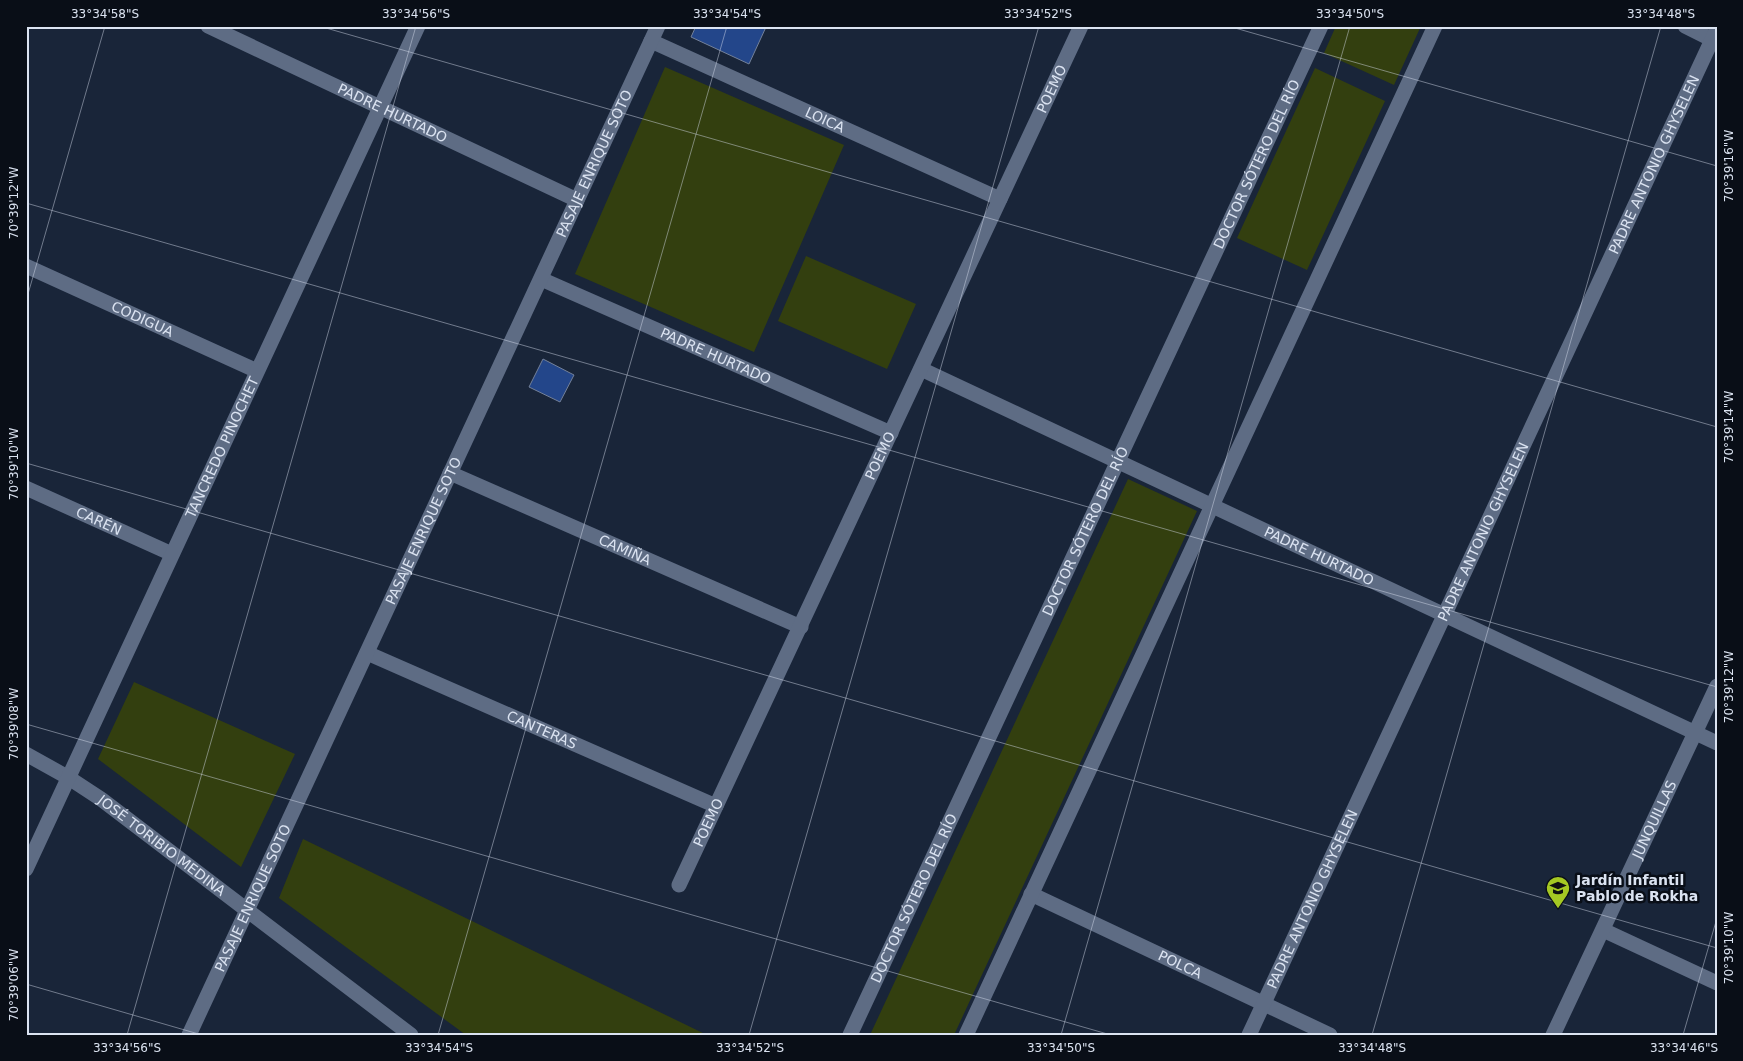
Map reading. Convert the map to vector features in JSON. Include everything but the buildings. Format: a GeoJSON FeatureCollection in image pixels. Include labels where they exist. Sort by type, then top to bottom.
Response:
{"type":"FeatureCollection","features":[{"type":"Feature","properties":{"kind":"street","name":"PADRE HURTADO"},"geometry":{"type":"LineString","coordinates":[[208,26],[577,200]]}},
{"type":"Feature","properties":{"kind":"street","name":"TANCREDO PINOCHET"},"geometry":{"type":"LineString","coordinates":[[26,868],[418,26]]}},
{"type":"Feature","properties":{"kind":"street","name":"PASAJE ENRIQUE SOTO"},"geometry":{"type":"LineString","coordinates":[[189,1035],[658,26]]}},
{"type":"Feature","properties":{"kind":"street","name":"POEMO"},"geometry":{"type":"LineString","coordinates":[[679,885],[1081,26]]}},
{"type":"Feature","properties":{"kind":"street","name":"DOCTOR SÓTERO DEL RÍO"},"geometry":{"type":"LineString","coordinates":[[850,1035],[1321,26]]}},
{"type":"Feature","properties":{"kind":"street"},"geometry":{"type":"LineString","coordinates":[[966,1035],[1435,26]]}},
{"type":"Feature","properties":{"kind":"street"},"geometry":{"type":"LineString","coordinates":[[1685,26],[1715,37]]}},
{"type":"Feature","properties":{"kind":"street","name":"PADRE ANTONIO GHYSELEN"},"geometry":{"type":"LineString","coordinates":[[1249,1035],[1715,37]]}},
{"type":"Feature","properties":{"kind":"street","name":"LOICA"},"geometry":{"type":"LineString","coordinates":[[651,41],[1000,199]]}},
{"type":"Feature","properties":{"kind":"street","name":"CODIGUA"},"geometry":{"type":"LineString","coordinates":[[26,266],[257,371]]}},
{"type":"Feature","properties":{"kind":"street","name":"PADRE HURTADO"},"geometry":{"type":"LineString","coordinates":[[541,279],[891,433]]}},
{"type":"Feature","properties":{"kind":"street","name":"PADRE HURTADO"},"geometry":{"type":"LineString","coordinates":[[921,369],[1717,743]]}},
{"type":"Feature","properties":{"kind":"street","name":"CAMIÑA"},"geometry":{"type":"LineString","coordinates":[[450,473],[800,626]]}},
{"type":"Feature","properties":{"kind":"street","name":"CARÉN"},"geometry":{"type":"LineString","coordinates":[[26,488],[172,554]]}},
{"type":"Feature","properties":{"kind":"street","name":"CANTERAS"},"geometry":{"type":"LineString","coordinates":[[367,653],[716,806]]}},
{"type":"Feature","properties":{"kind":"street","name":"JUNQUILLAS"},"geometry":{"type":"LineString","coordinates":[[1554,1035],[1717,686]]}},
{"type":"Feature","properties":{"kind":"street","name":"JOSÉ TORIBIO MEDINA"},"geometry":{"type":"LineString","coordinates":[[26,754],[69,778],[124,815],[411,1035]]}},
{"type":"Feature","properties":{"kind":"street","name":"POLCA"},"geometry":{"type":"LineString","coordinates":[[1031,894],[1330,1035]]}},
{"type":"Feature","properties":{"kind":"street"},"geometry":{"type":"LineString","coordinates":[[1602,930],[1717,983]]}},
{"type":"Feature","properties":{"kind":"green space"},"geometry":{"type":"Polygon","coordinates":[[[1336,26],[1421,26],[1394,85],[1324,53],[1336,26]]]}},
{"type":"Feature","properties":{"kind":"green space"},"geometry":{"type":"Polygon","coordinates":[[[665,67],[844,145],[754,352],[575,274],[665,67]]]}},
{"type":"Feature","properties":{"kind":"green space"},"geometry":{"type":"Polygon","coordinates":[[[1315,68],[1385,101],[1307,270],[1237,238],[1315,68]]]}},
{"type":"Feature","properties":{"kind":"green space"},"geometry":{"type":"Polygon","coordinates":[[[806,256],[916,304],[887,369],[778,321],[806,256]]]}},
{"type":"Feature","properties":{"kind":"green space"},"geometry":{"type":"Polygon","coordinates":[[[1128,479],[1197,511],[954,1035],[870,1035],[1128,479]]]}},
{"type":"Feature","properties":{"kind":"green space"},"geometry":{"type":"Polygon","coordinates":[[[134,682],[295,754],[241,867],[98,759],[134,682]]]}},
{"type":"Feature","properties":{"kind":"green space"},"geometry":{"type":"Polygon","coordinates":[[[303,839],[707,1035],[466,1035],[279,898],[303,839]]]}},
{"type":"Feature","properties":{"kind":"place","name":"Jardín Infantil Pablo de Rokha"},"geometry":{"type":"Point","coordinates":[1558,909]}}]}
